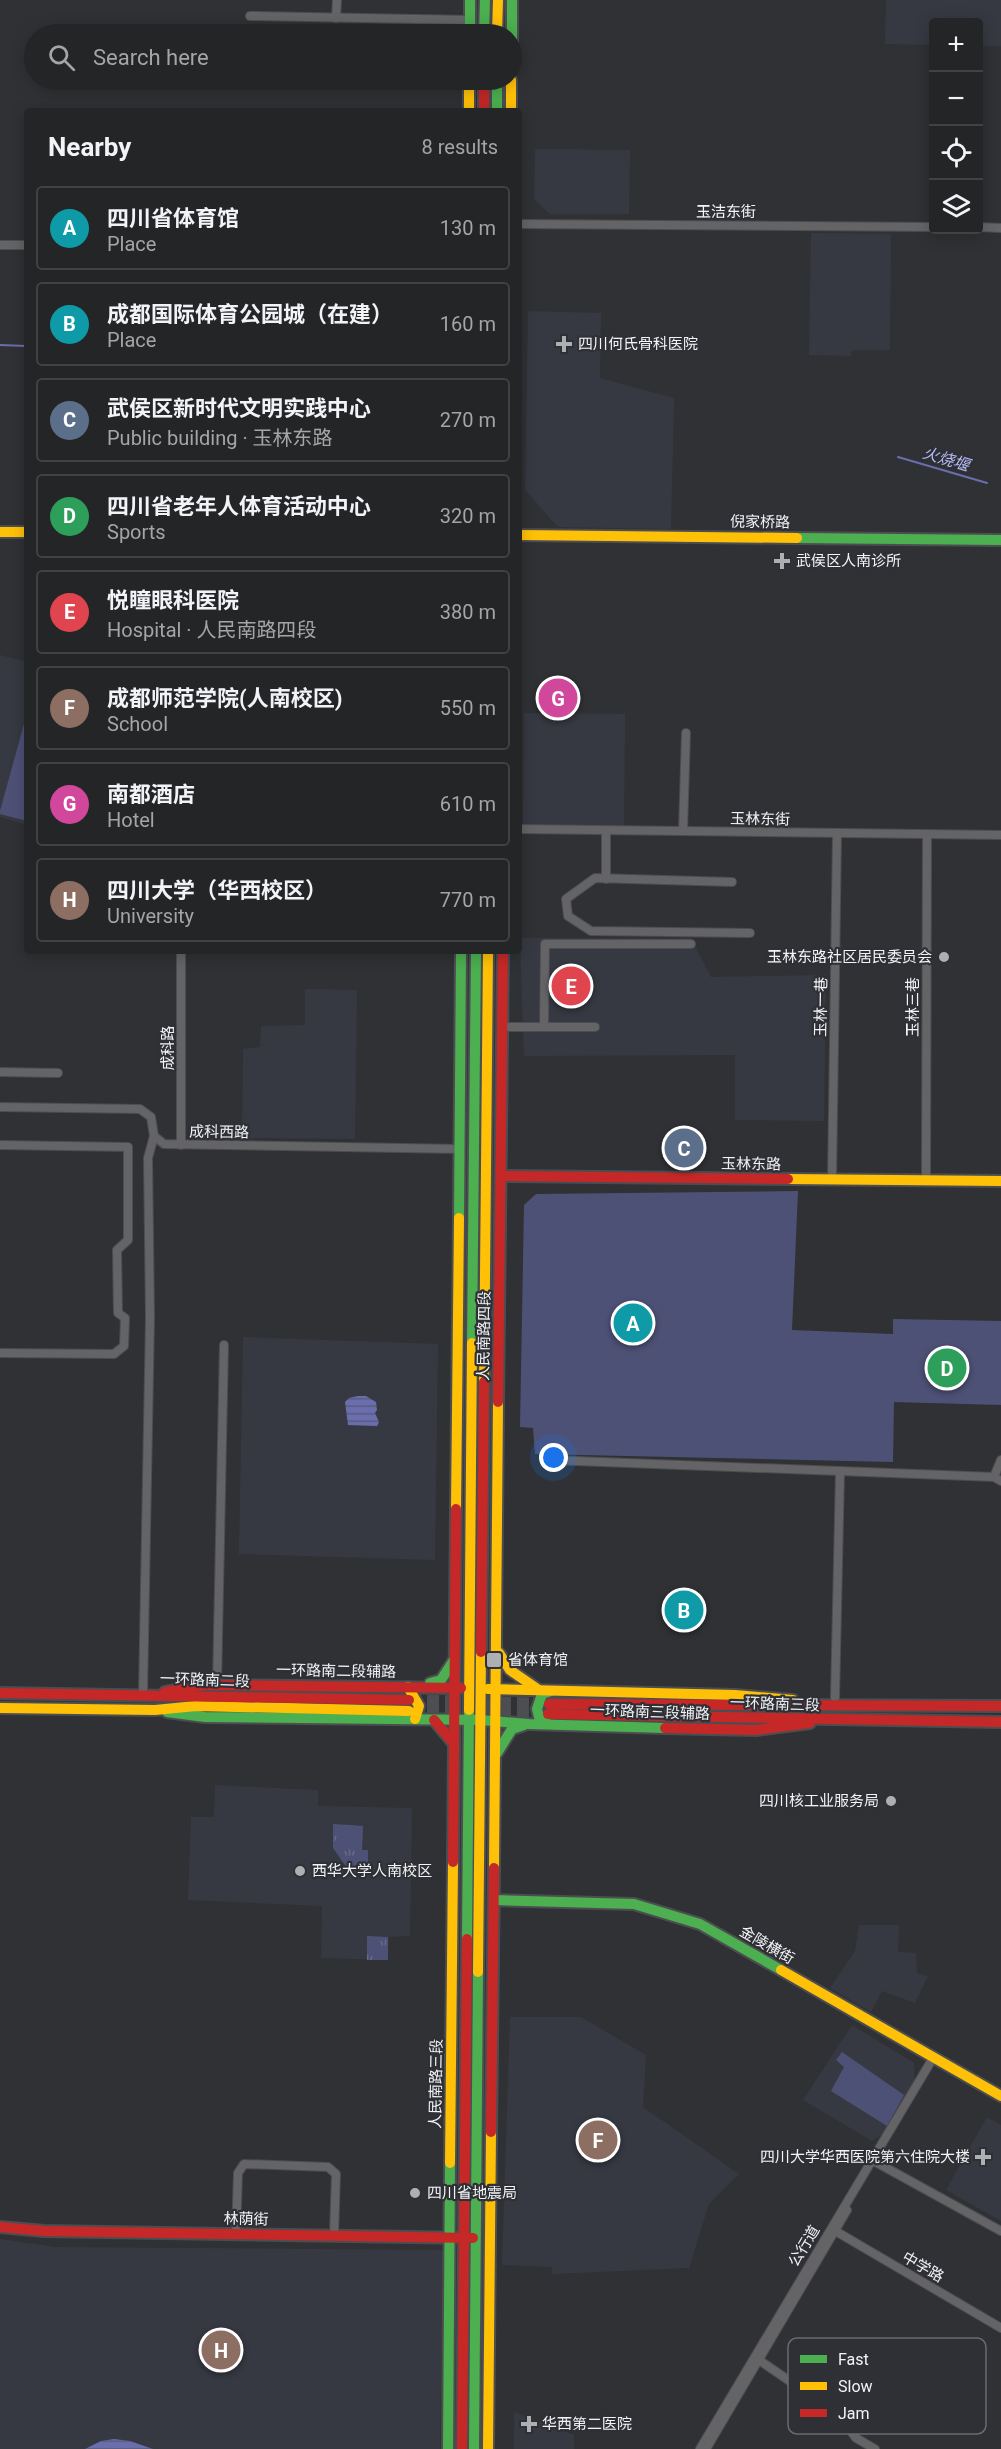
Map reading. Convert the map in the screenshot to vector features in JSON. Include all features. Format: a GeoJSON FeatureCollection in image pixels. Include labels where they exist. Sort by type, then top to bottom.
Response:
{"type":"FeatureCollection","features":[{"type":"Feature","properties":{"kind":"main road"},"geometry":{"type":"LineString","coordinates":[[470,0],[470,24]]}},
{"type":"Feature","properties":{"kind":"main road"},"geometry":{"type":"LineString","coordinates":[[484,0],[484,24]]}},
{"type":"Feature","properties":{"kind":"main road"},"geometry":{"type":"LineString","coordinates":[[497,24],[498,0]]}},
{"type":"Feature","properties":{"kind":"main road"},"geometry":{"type":"LineString","coordinates":[[512,0],[512,24]]}},
{"type":"Feature","properties":{"kind":"main road"},"geometry":{"type":"LineString","coordinates":[[469,90],[469,108]]}},
{"type":"Feature","properties":{"kind":"main road"},"geometry":{"type":"LineString","coordinates":[[484,90],[484,108]]}},
{"type":"Feature","properties":{"kind":"main road"},"geometry":{"type":"LineString","coordinates":[[497,90],[497,108]]}},
{"type":"Feature","properties":{"kind":"main road"},"geometry":{"type":"LineString","coordinates":[[511,90],[511,108]]}},
{"type":"Feature","properties":{"kind":"main road"},"geometry":{"type":"LineString","coordinates":[[0,532],[24,532]]}},
{"type":"Feature","properties":{"kind":"main road","name":"倪家桥路"},"geometry":{"type":"LineString","coordinates":[[522,535],[1001,540]]}},
{"type":"Feature","properties":{"kind":"main road","name":"人民南路四段"},"geometry":{"type":"LineString","coordinates":[[454,1720],[462,954]]}},
{"type":"Feature","properties":{"kind":"main road","name":"人民南路四段"},"geometry":{"type":"LineString","coordinates":[[469,1720],[476,954]]}},
{"type":"Feature","properties":{"kind":"main road","name":"人民南路四段"},"geometry":{"type":"LineString","coordinates":[[481,1720],[488,954]]}},
{"type":"Feature","properties":{"kind":"main road","name":"人民南路四段"},"geometry":{"type":"LineString","coordinates":[[496,1720],[503,954]]}},
{"type":"Feature","properties":{"kind":"main road","name":"玉林东路"},"geometry":{"type":"LineString","coordinates":[[501,1176],[1001,1181]]}},
{"type":"Feature","properties":{"kind":"main road"},"geometry":{"type":"LineString","coordinates":[[496,1647],[502,1663],[539,1691]]}},
{"type":"Feature","properties":{"kind":"main road"},"geometry":{"type":"LineString","coordinates":[[411,1710],[419,1714],[419,1702],[412,1687],[441,1680],[455,1657]]}},
{"type":"Feature","properties":{"kind":"main road","name":"一环路南二段辅路"},"geometry":{"type":"LineString","coordinates":[[156,1694],[205,1685],[481,1689]]}},
{"type":"Feature","properties":{"kind":"main road","name":"一环路南三段辅路"},"geometry":{"type":"LineString","coordinates":[[481,1689],[735,1695],[837,1701]]}},
{"type":"Feature","properties":{"kind":"main road"},"geometry":{"type":"LineString","coordinates":[[548,1714],[540,1721],[537,1709],[542,1694],[552,1691]]}},
{"type":"Feature","properties":{"kind":"main road","name":"一环路南二段"},"geometry":{"type":"LineString","coordinates":[[0,1693],[156,1694],[411,1710]]}},
{"type":"Feature","properties":{"kind":"main road","name":"一环路南三段"},"geometry":{"type":"LineString","coordinates":[[548,1714],[837,1701],[1001,1706]]}},
{"type":"Feature","properties":{"kind":"main road","name":"一环路南二段"},"geometry":{"type":"LineString","coordinates":[[0,1708],[155,1710],[196,1706],[411,1710]]}},
{"type":"Feature","properties":{"kind":"main road"},"geometry":{"type":"LineString","coordinates":[[411,1710],[434,1720],[496,1720],[529,1724]]}},
{"type":"Feature","properties":{"kind":"main road"},"geometry":{"type":"LineString","coordinates":[[495,1756],[512,1729],[529,1724],[548,1714]]}},
{"type":"Feature","properties":{"kind":"main road","name":"一环路南三段"},"geometry":{"type":"LineString","coordinates":[[548,1714],[1001,1722]]}},
{"type":"Feature","properties":{"kind":"main road"},"geometry":{"type":"LineString","coordinates":[[434,1720],[454,1744]]}},
{"type":"Feature","properties":{"kind":"main road","name":"人民南路三段"},"geometry":{"type":"LineString","coordinates":[[448,2449],[454,1720]]}},
{"type":"Feature","properties":{"kind":"main road","name":"人民南路三段"},"geometry":{"type":"LineString","coordinates":[[462,2449],[469,1720]]}},
{"type":"Feature","properties":{"kind":"main road"},"geometry":{"type":"LineString","coordinates":[[474,2449],[481,1720]]}},
{"type":"Feature","properties":{"kind":"main road"},"geometry":{"type":"LineString","coordinates":[[488,2449],[496,1720]]}},
{"type":"Feature","properties":{"kind":"main road","name":"金陵横街"},"geometry":{"type":"LineString","coordinates":[[494,1900],[634,1904],[686,1918],[1001,2096]]}},
{"type":"Feature","properties":{"kind":"main road","name":"林荫街"},"geometry":{"type":"LineString","coordinates":[[0,2227],[44,2231],[491,2238]]}},
{"type":"Feature","properties":{"kind":"street"},"geometry":{"type":"LineString","coordinates":[[336,18],[337,0]]}},
{"type":"Feature","properties":{"kind":"street"},"geometry":{"type":"LineString","coordinates":[[250,16],[470,20]]}},
{"type":"Feature","properties":{"kind":"street","name":"玉洁东街"},"geometry":{"type":"LineString","coordinates":[[522,224],[929,227]]}},
{"type":"Feature","properties":{"kind":"street"},"geometry":{"type":"LineString","coordinates":[[983,227],[1001,228]]}},
{"type":"Feature","properties":{"kind":"street"},"geometry":{"type":"LineString","coordinates":[[0,245],[24,245]]}},
{"type":"Feature","properties":{"kind":"street"},"geometry":{"type":"LineString","coordinates":[[683,831],[686,733]]}},
{"type":"Feature","properties":{"kind":"street","name":"玉林东街"},"geometry":{"type":"LineString","coordinates":[[522,829],[1001,835]]}},
{"type":"Feature","properties":{"kind":"street"},"geometry":{"type":"LineString","coordinates":[[606,830],[606,879]]}},
{"type":"Feature","properties":{"kind":"street","name":"玉林一巷"},"geometry":{"type":"LineString","coordinates":[[832,1180],[837,834]]}},
{"type":"Feature","properties":{"kind":"street","name":"玉林三巷"},"geometry":{"type":"LineString","coordinates":[[926,1180],[927,835]]}},
{"type":"Feature","properties":{"kind":"street"},"geometry":{"type":"LineString","coordinates":[[732,882],[595,878],[566,899],[568,916],[591,931],[750,933]]}},
{"type":"Feature","properties":{"kind":"street"},"geometry":{"type":"LineString","coordinates":[[544,1027],[545,944],[691,944]]}},
{"type":"Feature","properties":{"kind":"street","name":"成科路"},"geometry":{"type":"LineString","coordinates":[[181,954],[181,1145]]}},
{"type":"Feature","properties":{"kind":"street"},"geometry":{"type":"LineString","coordinates":[[502,1027],[596,1027]]}},
{"type":"Feature","properties":{"kind":"street"},"geometry":{"type":"LineString","coordinates":[[0,1072],[58,1073]]}},
{"type":"Feature","properties":{"kind":"street"},"geometry":{"type":"LineString","coordinates":[[0,1107],[140,1110],[151,1117],[154,1136],[148,1158],[150,1318],[143,1694]]}},
{"type":"Feature","properties":{"kind":"street","name":"成科西路"},"geometry":{"type":"LineString","coordinates":[[154,1136],[164,1144],[181,1145],[460,1149]]}},
{"type":"Feature","properties":{"kind":"street"},"geometry":{"type":"LineString","coordinates":[[0,1145],[128,1147],[128,1240],[117,1250],[118,1313],[125,1318],[124,1347],[114,1354],[0,1353]]}},
{"type":"Feature","properties":{"kind":"street"},"geometry":{"type":"LineString","coordinates":[[217,1685],[224,1345]]}},
{"type":"Feature","properties":{"kind":"street"},"geometry":{"type":"LineString","coordinates":[[550,1460],[998,1479],[1001,1460]]}},
{"type":"Feature","properties":{"kind":"street"},"geometry":{"type":"LineString","coordinates":[[837,1701],[840,1473]]}},
{"type":"Feature","properties":{"kind":"street","name":"公行道"},"geometry":{"type":"LineString","coordinates":[[700,2449],[935,2059]]}},
{"type":"Feature","properties":{"kind":"street"},"geometry":{"type":"LineString","coordinates":[[874,2161],[1001,2230]]}},
{"type":"Feature","properties":{"kind":"street"},"geometry":{"type":"LineString","coordinates":[[236,2234],[238,2173],[244,2164],[328,2167],[333,2170],[336,2174],[334,2235]]}},
{"type":"Feature","properties":{"kind":"street","name":"中学路"},"geometry":{"type":"LineString","coordinates":[[833,2229],[1001,2328]]}},
{"type":"Feature","properties":{"kind":"street"},"geometry":{"type":"LineString","coordinates":[[756,2357],[788,2379]]}},
{"type":"Feature","properties":{"kind":"street","name":"公行道"},"geometry":{"type":"LineString","coordinates":[[706,2449],[756,2357]]}},
{"type":"Feature","properties":{"kind":"street"},"geometry":{"type":"LineString","coordinates":[[853,2434],[875,2449]]}},
{"type":"Feature","properties":{"kind":"shaded area"},"geometry":{"type":"Polygon","coordinates":[[[886,0],[1001,0],[1001,46],[983,46],[983,18],[929,18],[929,45],[885,44],[886,0]]]}},
{"type":"Feature","properties":{"kind":"shaded area"},"geometry":{"type":"Polygon","coordinates":[[[535,149],[630,150],[629,214],[550,214],[534,199],[535,149]]]}},
{"type":"Feature","properties":{"kind":"shaded area"},"geometry":{"type":"Polygon","coordinates":[[[811,233],[891,234],[890,350],[852,350],[851,356],[809,355],[811,233]]]}},
{"type":"Feature","properties":{"kind":"shaded area"},"geometry":{"type":"Polygon","coordinates":[[[528,311],[601,313],[600,378],[674,398],[671,529],[558,527],[525,490],[528,311]]]}},
{"type":"Feature","properties":{"kind":"shaded area"},"geometry":{"type":"Polygon","coordinates":[[[0,655],[24,661],[24,824],[0,817],[0,655]]]}},
{"type":"Feature","properties":{"kind":"shaded area"},"geometry":{"type":"Polygon","coordinates":[[[524,713],[625,714],[624,826],[523,825],[524,713]]]}},
{"type":"Feature","properties":{"kind":"shaded area"},"geometry":{"type":"Polygon","coordinates":[[[522,938],[691,938],[711,977],[826,975],[824,1121],[735,1120],[735,1055],[524,1056],[522,938]]]}},
{"type":"Feature","properties":{"kind":"shaded area"},"geometry":{"type":"Polygon","coordinates":[[[305,989],[357,990],[355,1139],[242,1138],[243,1049],[260,1047],[261,1026],[305,1025],[305,989]]]}},
{"type":"Feature","properties":{"kind":"shaded area"},"geometry":{"type":"Polygon","coordinates":[[[243,1337],[438,1344],[435,1560],[239,1554],[243,1337]]]}},
{"type":"Feature","properties":{"kind":"shaded area"},"geometry":{"type":"Polygon","coordinates":[[[366,1396],[376,1402],[375,1413],[379,1422],[377,1426],[348,1425],[345,1402],[349,1398],[366,1396]]]}},
{"type":"Feature","properties":{"kind":"shaded area","name":"西华大学人南校区"},"geometry":{"type":"Polygon","coordinates":[[[215,1785],[318,1790],[318,1806],[412,1808],[410,1936],[389,1937],[388,1960],[321,1958],[322,1906],[188,1900],[191,1817],[214,1817],[215,1785]]]}},
{"type":"Feature","properties":{"kind":"shaded area"},"geometry":{"type":"Polygon","coordinates":[[[859,1925],[899,1925],[898,1952],[916,1953],[917,1973],[928,1976],[915,2003],[882,1991],[871,2012],[830,1988],[855,1951],[859,1925]]]}},
{"type":"Feature","properties":{"kind":"shaded area"},"geometry":{"type":"Polygon","coordinates":[[[510,2017],[581,2017],[646,2055],[643,2107],[739,2174],[709,2204],[689,2268],[552,2274],[552,2267],[502,2265],[510,2017]]]}},
{"type":"Feature","properties":{"kind":"shaded area"},"geometry":{"type":"Polygon","coordinates":[[[852,2025],[914,2063],[915,2082],[883,2134],[872,2141],[803,2100],[852,2025]]]}},
{"type":"Feature","properties":{"kind":"shaded area","name":"四川大学华西医院第六住院大楼"},"geometry":{"type":"Polygon","coordinates":[[[987,2117],[1001,2125],[1001,2221],[946,2190],[987,2117]]]}},
{"type":"Feature","properties":{"kind":"shaded area"},"geometry":{"type":"Polygon","coordinates":[[[0,2239],[56,2247],[443,2250],[440,2449],[0,2449],[0,2239]]]}},
{"type":"Feature","properties":{"kind":"shaded area","name":"华西第二医院"},"geometry":{"type":"Polygon","coordinates":[[[514,2412],[574,2435],[574,2449],[514,2449],[514,2412]]]}},
{"type":"Feature","properties":{"kind":"shaded area"},"geometry":{"type":"Polygon","coordinates":[[[114,2439],[130,2441],[153,2449],[85,2449],[101,2441],[114,2439]]]}},
{"type":"Feature","properties":{"kind":"green space"},"geometry":{"type":"Polygon","coordinates":[[[24,724],[24,820],[0,814],[24,724]]]}},
{"type":"Feature","properties":{"kind":"green space"},"geometry":{"type":"Polygon","coordinates":[[[798,1191],[792,1330],[893,1334],[893,1319],[1001,1321],[1001,1405],[894,1402],[893,1462],[535,1454],[533,1428],[520,1427],[524,1205],[536,1194],[798,1191]]]}},
{"type":"Feature","properties":{"kind":"green space"},"geometry":{"type":"Polygon","coordinates":[[[333,1824],[363,1826],[362,1850],[368,1850],[368,1875],[352,1875],[333,1848],[333,1824]]]}},
{"type":"Feature","properties":{"kind":"green space"},"geometry":{"type":"Polygon","coordinates":[[[367,1936],[388,1937],[388,1960],[367,1960],[367,1936]]]}},
{"type":"Feature","properties":{"kind":"green space"},"geometry":{"type":"Polygon","coordinates":[[[842,2052],[904,2095],[887,2126],[831,2091],[844,2067],[836,2060],[842,2052]]]}},
{"type":"Feature","properties":{"kind":"waterway","name":"火烧堰"},"geometry":{"type":"LineString","coordinates":[[0,345],[24,346]]}},
{"type":"Feature","properties":{"kind":"waterway","name":"火烧堰"},"geometry":{"type":"LineString","coordinates":[[898,457],[987,483]]}},
{"type":"Feature","properties":{"kind":"tunnel"},"geometry":{"type":"LineString","coordinates":[[409,1700],[548,1704]]}},
{"type":"Feature","properties":{"kind":"tunnel"},"geometry":{"type":"LineString","coordinates":[[409,1711],[548,1714]]}},
{"type":"Feature","properties":{"kind":"traffic: fast"},"geometry":{"type":"LineString","coordinates":[[470,0],[470,24]]}},
{"type":"Feature","properties":{"kind":"traffic: fast"},"geometry":{"type":"LineString","coordinates":[[484,24],[485,0]]}},
{"type":"Feature","properties":{"kind":"traffic: fast"},"geometry":{"type":"LineString","coordinates":[[512,0],[512,24]]}},
{"type":"Feature","properties":{"kind":"traffic: fast"},"geometry":{"type":"LineString","coordinates":[[497,90],[497,108]]}},
{"type":"Feature","properties":{"kind":"traffic: fast"},"geometry":{"type":"LineString","coordinates":[[797,538],[1001,540]]}},
{"type":"Feature","properties":{"kind":"traffic: fast"},"geometry":{"type":"LineString","coordinates":[[459,1218],[461,954]]}},
{"type":"Feature","properties":{"kind":"traffic: fast"},"geometry":{"type":"LineString","coordinates":[[472,1343],[476,954]]}},
{"type":"Feature","properties":{"kind":"traffic: fast"},"geometry":{"type":"LineString","coordinates":[[430,1683],[441,1680],[454,1660]]}},
{"type":"Feature","properties":{"kind":"traffic: fast"},"geometry":{"type":"LineString","coordinates":[[548,1724],[540,1721],[537,1709],[542,1694],[551,1691]]}},
{"type":"Feature","properties":{"kind":"traffic: fast"},"geometry":{"type":"LineString","coordinates":[[467,1939],[469,1710]]}},
{"type":"Feature","properties":{"kind":"traffic: fast"},"geometry":{"type":"LineString","coordinates":[[167,1712],[205,1717],[481,1720],[529,1724],[665,1728]]}},
{"type":"Feature","properties":{"kind":"traffic: fast"},"geometry":{"type":"LineString","coordinates":[[497,1753],[512,1729],[524,1725]]}},
{"type":"Feature","properties":{"kind":"traffic: fast"},"geometry":{"type":"LineString","coordinates":[[494,1900],[634,1904],[700,1924],[781,1970]]}},
{"type":"Feature","properties":{"kind":"traffic: fast"},"geometry":{"type":"LineString","coordinates":[[474,2449],[478,1972]]}},
{"type":"Feature","properties":{"kind":"traffic: fast"},"geometry":{"type":"LineString","coordinates":[[448,2449],[450,2163]]}},
{"type":"Feature","properties":{"kind":"traffic: slow"},"geometry":{"type":"LineString","coordinates":[[497,24],[498,0]]}},
{"type":"Feature","properties":{"kind":"traffic: slow"},"geometry":{"type":"LineString","coordinates":[[469,90],[469,108]]}},
{"type":"Feature","properties":{"kind":"traffic: slow"},"geometry":{"type":"LineString","coordinates":[[511,90],[511,108]]}},
{"type":"Feature","properties":{"kind":"traffic: slow"},"geometry":{"type":"LineString","coordinates":[[0,532],[24,532]]}},
{"type":"Feature","properties":{"kind":"traffic: slow"},"geometry":{"type":"LineString","coordinates":[[522,535],[797,538]]}},
{"type":"Feature","properties":{"kind":"traffic: slow"},"geometry":{"type":"LineString","coordinates":[[484,1382],[488,954]]}},
{"type":"Feature","properties":{"kind":"traffic: slow"},"geometry":{"type":"LineString","coordinates":[[788,1179],[1001,1181]]}},
{"type":"Feature","properties":{"kind":"traffic: slow"},"geometry":{"type":"LineString","coordinates":[[456,1509],[459,1218]]}},
{"type":"Feature","properties":{"kind":"traffic: slow"},"geometry":{"type":"LineString","coordinates":[[469,1710],[472,1343]]}},
{"type":"Feature","properties":{"kind":"traffic: slow"},"geometry":{"type":"LineString","coordinates":[[494,1868],[498,1402]]}},
{"type":"Feature","properties":{"kind":"traffic: slow"},"geometry":{"type":"LineString","coordinates":[[478,1972],[481,1652]]}},
{"type":"Feature","properties":{"kind":"traffic: slow"},"geometry":{"type":"LineString","coordinates":[[499,1653],[510,1670],[539,1690]]}},
{"type":"Feature","properties":{"kind":"traffic: slow"},"geometry":{"type":"LineString","coordinates":[[408,1687],[419,1706],[415,1719]]}},
{"type":"Feature","properties":{"kind":"traffic: slow"},"geometry":{"type":"LineString","coordinates":[[488,1689],[735,1695],[793,1700]]}},
{"type":"Feature","properties":{"kind":"traffic: slow"},"geometry":{"type":"LineString","coordinates":[[0,1708],[155,1710],[196,1706],[409,1711]]}},
{"type":"Feature","properties":{"kind":"traffic: slow"},"geometry":{"type":"LineString","coordinates":[[450,2163],[453,1862]]}},
{"type":"Feature","properties":{"kind":"traffic: slow"},"geometry":{"type":"LineString","coordinates":[[781,1970],[1001,2096]]}},
{"type":"Feature","properties":{"kind":"traffic: slow"},"geometry":{"type":"LineString","coordinates":[[488,2449],[491,2132]]}},
{"type":"Feature","properties":{"kind":"traffic: jam"},"geometry":{"type":"LineString","coordinates":[[484,90],[484,108]]}},
{"type":"Feature","properties":{"kind":"traffic: jam"},"geometry":{"type":"LineString","coordinates":[[498,1402],[503,954]]}},
{"type":"Feature","properties":{"kind":"traffic: jam"},"geometry":{"type":"LineString","coordinates":[[501,1176],[788,1179]]}},
{"type":"Feature","properties":{"kind":"traffic: jam"},"geometry":{"type":"LineString","coordinates":[[481,1652],[484,1382]]}},
{"type":"Feature","properties":{"kind":"traffic: jam"},"geometry":{"type":"LineString","coordinates":[[453,1862],[456,1509]]}},
{"type":"Feature","properties":{"kind":"traffic: jam"},"geometry":{"type":"LineString","coordinates":[[165,1692],[205,1685],[461,1688]]}},
{"type":"Feature","properties":{"kind":"traffic: jam"},"geometry":{"type":"LineString","coordinates":[[0,1693],[409,1700]]}},
{"type":"Feature","properties":{"kind":"traffic: jam"},"geometry":{"type":"LineString","coordinates":[[549,1704],[1001,1706]]}},
{"type":"Feature","properties":{"kind":"traffic: jam"},"geometry":{"type":"LineString","coordinates":[[548,1714],[1001,1722]]}},
{"type":"Feature","properties":{"kind":"traffic: jam"},"geometry":{"type":"LineString","coordinates":[[434,1720],[454,1744]]}},
{"type":"Feature","properties":{"kind":"traffic: jam"},"geometry":{"type":"LineString","coordinates":[[665,1728],[756,1730],[810,1723]]}},
{"type":"Feature","properties":{"kind":"traffic: jam"},"geometry":{"type":"LineString","coordinates":[[491,2132],[494,1868]]}},
{"type":"Feature","properties":{"kind":"traffic: jam"},"geometry":{"type":"LineString","coordinates":[[462,2449],[467,1939]]}},
{"type":"Feature","properties":{"kind":"traffic: jam"},"geometry":{"type":"LineString","coordinates":[[0,2227],[44,2231],[473,2238]]}},
{"type":"Feature","properties":{"kind":"place","name":"四川何氏骨科医院"},"geometry":{"type":"Point","coordinates":[564,344]}},
{"type":"Feature","properties":{"kind":"place","name":"武侯区人南诊所"},"geometry":{"type":"Point","coordinates":[782,561]}},
{"type":"Feature","properties":{"kind":"place","name":"南都酒店"},"geometry":{"type":"Point","coordinates":[558,698]}},
{"type":"Feature","properties":{"kind":"place","name":"玉林东路社区居民委员会"},"geometry":{"type":"Point","coordinates":[944,957]}},
{"type":"Feature","properties":{"kind":"place","name":"悦瞳眼科医院"},"geometry":{"type":"Point","coordinates":[571,986]}},
{"type":"Feature","properties":{"kind":"place","name":"武侯区新时代文明实践中心"},"geometry":{"type":"Point","coordinates":[684,1148]}},
{"type":"Feature","properties":{"kind":"place","name":"四川省体育馆"},"geometry":{"type":"Point","coordinates":[633,1323]}},
{"type":"Feature","properties":{"kind":"place","name":"四川省老年人体育活动中心"},"geometry":{"type":"Point","coordinates":[947,1368]}},
{"type":"Feature","properties":{"kind":"place","name":"成都国际体育公园城（在建）"},"geometry":{"type":"Point","coordinates":[684,1610]}},
{"type":"Feature","properties":{"kind":"place","name":"省体育馆"},"geometry":{"type":"Point","coordinates":[494,1660]}},
{"type":"Feature","properties":{"kind":"place","name":"四川核工业服务局"},"geometry":{"type":"Point","coordinates":[891,1801]}},
{"type":"Feature","properties":{"kind":"place","name":"西华大学人南校区"},"geometry":{"type":"Point","coordinates":[300,1871]}},
{"type":"Feature","properties":{"kind":"place","name":"成都师范学院(人南校区)"},"geometry":{"type":"Point","coordinates":[598,2140]}},
{"type":"Feature","properties":{"kind":"place","name":"四川大学华西医院第六住院大楼"},"geometry":{"type":"Point","coordinates":[983,2157]}},
{"type":"Feature","properties":{"kind":"place","name":"四川省地震局"},"geometry":{"type":"Point","coordinates":[415,2193]}},
{"type":"Feature","properties":{"kind":"place","name":"四川大学（华西校区）"},"geometry":{"type":"Point","coordinates":[221,2350]}},
{"type":"Feature","properties":{"kind":"place","name":"华西第二医院"},"geometry":{"type":"Point","coordinates":[529,2424]}}]}
